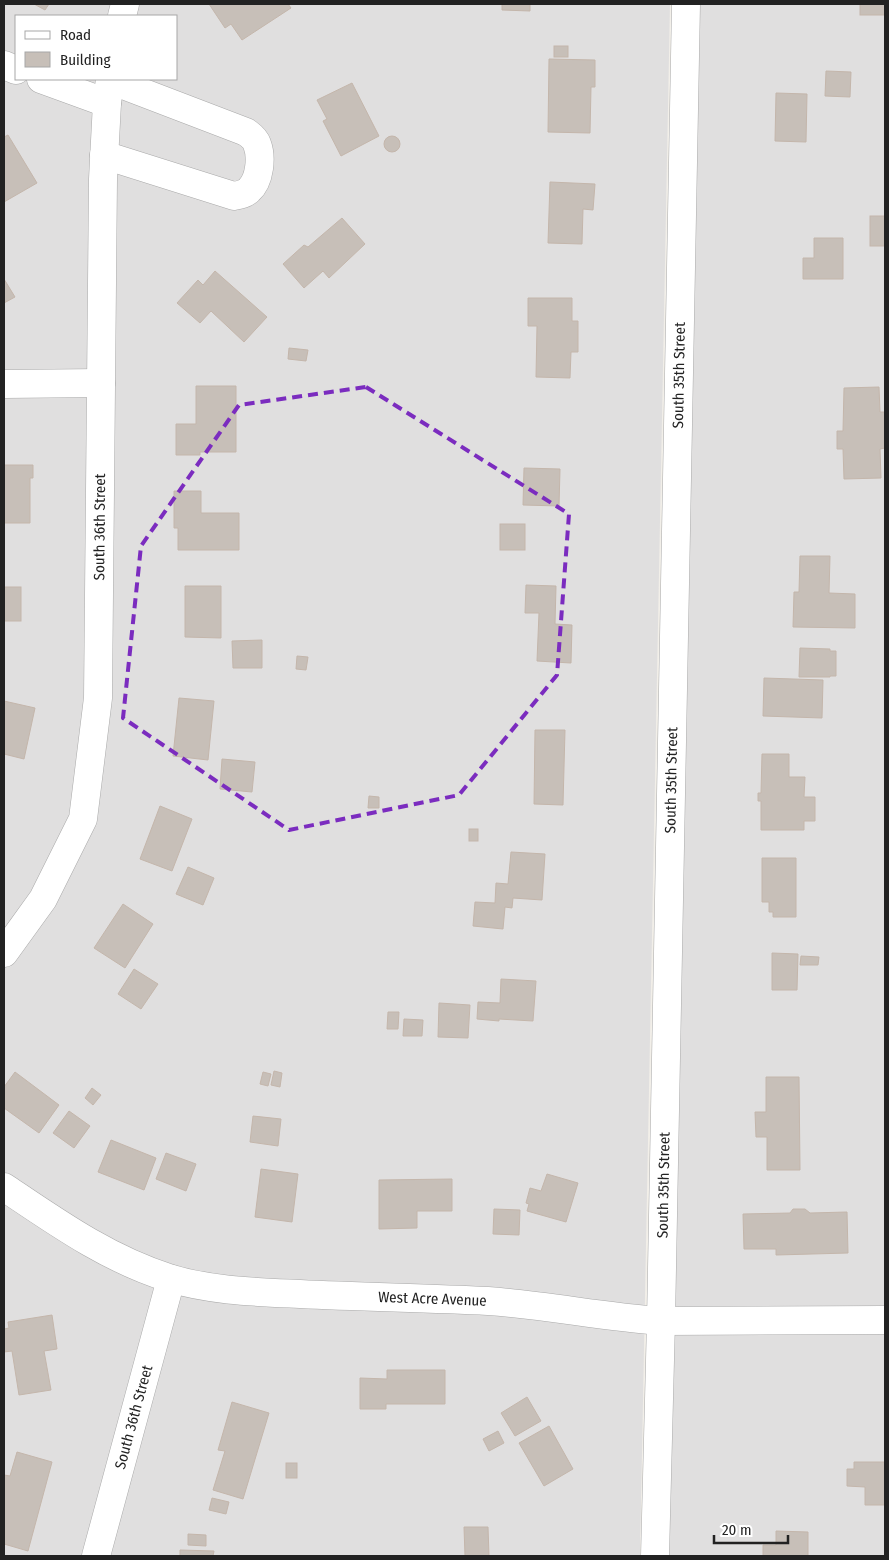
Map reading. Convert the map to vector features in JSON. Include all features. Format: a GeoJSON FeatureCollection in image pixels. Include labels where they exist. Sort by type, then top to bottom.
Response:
{"type":"FeatureCollection","features":[{"type":"Feature","properties":{"kind":"street","name":"South 35th Street"},"geometry":{"type":"LineString","coordinates":[[655,1556],[686,4]]}},
{"type":"Feature","properties":{"kind":"street"},"geometry":{"type":"LineString","coordinates":[[50,80],[109,87],[246,132],[254,138],[257,144],[259,166],[256,180],[249,190],[234,196],[104,156]]}},
{"type":"Feature","properties":{"kind":"street","name":"South 36th Street"},"geometry":{"type":"LineString","coordinates":[[4,953],[43,899],[83,819],[98,698],[104,156],[109,87]]}},
{"type":"Feature","properties":{"kind":"street"},"geometry":{"type":"LineString","coordinates":[[4,384],[101,383]]}},
{"type":"Feature","properties":{"kind":"street","name":"West Acre Avenue"},"geometry":{"type":"LineString","coordinates":[[4,1187],[89,1242],[127,1262],[171,1279],[218,1288],[341,1296],[490,1301],[661,1321],[885,1320]]}},
{"type":"Feature","properties":{"kind":"street","name":"South 36th Street"},"geometry":{"type":"LineString","coordinates":[[96,1556],[171,1279]]}},
{"type":"Feature","properties":{"kind":"highlighted area"},"geometry":{"type":"Polygon","coordinates":[[[366,387],[569,514],[557,675],[459,795],[289,830],[123,718],[141,546],[239,405],[366,387]]]}},
{"type":"Feature","properties":{"kind":"shaded area"},"geometry":{"type":"Polygon","coordinates":[[[4,4],[670,4],[640,1556],[4,1556],[4,4]]]}},
{"type":"Feature","properties":{"kind":"shaded area"},"geometry":{"type":"Polygon","coordinates":[[[699,4],[885,4],[885,1556],[665,1556],[699,4]]]}},
{"type":"Feature","properties":{"kind":"building"},"geometry":{"type":"Polygon","coordinates":[[[34,4],[49,4],[45,10],[34,4]]]}},
{"type":"Feature","properties":{"kind":"building"},"geometry":{"type":"Polygon","coordinates":[[[209,4],[288,4],[291,8],[242,40],[231,24],[225,28],[209,4]]]}},
{"type":"Feature","properties":{"kind":"building"},"geometry":{"type":"Polygon","coordinates":[[[502,4],[530,4],[530,11],[502,10],[502,4]]]}},
{"type":"Feature","properties":{"kind":"building"},"geometry":{"type":"Polygon","coordinates":[[[860,4],[885,4],[885,15],[860,15],[860,4]]]}},
{"type":"Feature","properties":{"kind":"building"},"geometry":{"type":"Polygon","coordinates":[[[554,46],[568,46],[568,57],[554,57],[554,46]]]}},
{"type":"Feature","properties":{"kind":"building"},"geometry":{"type":"Polygon","coordinates":[[[549,59],[595,60],[595,87],[591,87],[590,133],[548,132],[549,59]]]}},
{"type":"Feature","properties":{"kind":"building"},"geometry":{"type":"Polygon","coordinates":[[[826,71],[851,72],[850,97],[825,96],[826,71]]]}},
{"type":"Feature","properties":{"kind":"building"},"geometry":{"type":"Polygon","coordinates":[[[352,83],[379,136],[341,156],[323,121],[327,119],[317,100],[352,83]]]}},
{"type":"Feature","properties":{"kind":"building"},"geometry":{"type":"Polygon","coordinates":[[[776,93],[807,94],[806,142],[775,141],[776,93]]]}},
{"type":"Feature","properties":{"kind":"building"},"geometry":{"type":"Polygon","coordinates":[[[8,135],[37,183],[4,202],[4,137],[8,135]]]}},
{"type":"Feature","properties":{"kind":"building"},"geometry":{"type":"Polygon","coordinates":[[[389,136],[395,136],[400,141],[398,150],[389,152],[384,147],[384,141],[389,136]]]}},
{"type":"Feature","properties":{"kind":"building"},"geometry":{"type":"Polygon","coordinates":[[[550,182],[595,184],[593,210],[583,209],[582,244],[548,243],[550,182]]]}},
{"type":"Feature","properties":{"kind":"building"},"geometry":{"type":"Polygon","coordinates":[[[870,216],[885,216],[885,246],[870,246],[870,216]]]}},
{"type":"Feature","properties":{"kind":"building"},"geometry":{"type":"Polygon","coordinates":[[[342,218],[365,244],[329,278],[323,271],[304,288],[283,264],[304,245],[308,247],[342,218]]]}},
{"type":"Feature","properties":{"kind":"building"},"geometry":{"type":"Polygon","coordinates":[[[814,238],[843,238],[843,279],[803,279],[803,258],[814,258],[814,238]]]}},
{"type":"Feature","properties":{"kind":"building"},"geometry":{"type":"Polygon","coordinates":[[[215,271],[267,317],[244,342],[211,311],[200,323],[177,303],[198,280],[203,285],[215,271]]]}},
{"type":"Feature","properties":{"kind":"building"},"geometry":{"type":"Polygon","coordinates":[[[4,279],[15,297],[4,303],[4,279]]]}},
{"type":"Feature","properties":{"kind":"building"},"geometry":{"type":"Polygon","coordinates":[[[528,298],[572,298],[572,321],[578,321],[578,352],[571,352],[570,378],[536,377],[537,326],[528,326],[528,298]]]}},
{"type":"Feature","properties":{"kind":"building"},"geometry":{"type":"Polygon","coordinates":[[[289,348],[308,350],[306,361],[288,359],[289,348]]]}},
{"type":"Feature","properties":{"kind":"building"},"geometry":{"type":"Polygon","coordinates":[[[196,386],[236,386],[236,452],[200,452],[200,455],[176,455],[176,424],[196,424],[196,386]]]}},
{"type":"Feature","properties":{"kind":"building"},"geometry":{"type":"Polygon","coordinates":[[[879,387],[880,412],[885,412],[885,448],[880,449],[881,478],[844,479],[843,449],[837,449],[837,431],[843,431],[844,388],[879,387]]]}},
{"type":"Feature","properties":{"kind":"building"},"geometry":{"type":"Polygon","coordinates":[[[4,465],[33,465],[33,478],[30,478],[30,523],[4,523],[4,465]]]}},
{"type":"Feature","properties":{"kind":"building"},"geometry":{"type":"Polygon","coordinates":[[[524,468],[560,469],[559,506],[523,505],[524,468]]]}},
{"type":"Feature","properties":{"kind":"building"},"geometry":{"type":"Polygon","coordinates":[[[174,491],[201,491],[201,513],[239,513],[239,550],[178,550],[178,528],[174,528],[174,491]]]}},
{"type":"Feature","properties":{"kind":"building"},"geometry":{"type":"Polygon","coordinates":[[[500,524],[525,524],[525,550],[500,550],[500,524]]]}},
{"type":"Feature","properties":{"kind":"building"},"geometry":{"type":"Polygon","coordinates":[[[800,556],[830,556],[829,593],[855,594],[855,628],[793,627],[794,592],[799,592],[800,556]]]}},
{"type":"Feature","properties":{"kind":"building"},"geometry":{"type":"Polygon","coordinates":[[[526,585],[556,586],[555,624],[572,625],[571,663],[537,661],[539,613],[525,613],[526,585]]]}},
{"type":"Feature","properties":{"kind":"building"},"geometry":{"type":"Polygon","coordinates":[[[185,586],[221,586],[221,638],[185,637],[185,586]]]}},
{"type":"Feature","properties":{"kind":"building"},"geometry":{"type":"Polygon","coordinates":[[[4,587],[21,587],[21,621],[4,621],[4,587]]]}},
{"type":"Feature","properties":{"kind":"building"},"geometry":{"type":"Polygon","coordinates":[[[262,640],[262,668],[233,668],[232,641],[262,640]]]}},
{"type":"Feature","properties":{"kind":"building"},"geometry":{"type":"Polygon","coordinates":[[[800,648],[836,651],[836,676],[799,677],[800,648]]]}},
{"type":"Feature","properties":{"kind":"building"},"geometry":{"type":"Polygon","coordinates":[[[297,656],[308,657],[306,670],[296,669],[297,656]]]}},
{"type":"Feature","properties":{"kind":"building"},"geometry":{"type":"Polygon","coordinates":[[[764,678],[823,680],[822,718],[763,716],[764,678]]]}},
{"type":"Feature","properties":{"kind":"building"},"geometry":{"type":"Polygon","coordinates":[[[179,698],[214,701],[208,760],[173,756],[179,698]]]}},
{"type":"Feature","properties":{"kind":"building"},"geometry":{"type":"Polygon","coordinates":[[[4,701],[35,708],[24,759],[4,754],[4,701]]]}},
{"type":"Feature","properties":{"kind":"building"},"geometry":{"type":"Polygon","coordinates":[[[535,730],[565,730],[563,805],[534,804],[535,730]]]}},
{"type":"Feature","properties":{"kind":"building"},"geometry":{"type":"Polygon","coordinates":[[[762,754],[789,754],[789,777],[805,777],[804,797],[815,797],[815,821],[804,821],[804,830],[761,830],[761,801],[758,801],[758,793],[761,793],[762,754]]]}},
{"type":"Feature","properties":{"kind":"building"},"geometry":{"type":"Polygon","coordinates":[[[222,759],[255,762],[252,792],[220,789],[222,759]]]}},
{"type":"Feature","properties":{"kind":"building"},"geometry":{"type":"Polygon","coordinates":[[[369,796],[379,797],[379,808],[368,808],[369,796]]]}},
{"type":"Feature","properties":{"kind":"building"},"geometry":{"type":"Polygon","coordinates":[[[160,806],[192,819],[172,871],[140,859],[160,806]]]}},
{"type":"Feature","properties":{"kind":"building"},"geometry":{"type":"Polygon","coordinates":[[[469,829],[478,829],[478,841],[469,841],[469,829]]]}},
{"type":"Feature","properties":{"kind":"building"},"geometry":{"type":"Polygon","coordinates":[[[511,852],[545,854],[542,900],[513,898],[512,908],[505,907],[503,929],[473,926],[475,902],[495,903],[496,883],[508,884],[511,852]]]}},
{"type":"Feature","properties":{"kind":"building"},"geometry":{"type":"Polygon","coordinates":[[[762,858],[796,858],[796,917],[773,917],[773,912],[769,912],[769,902],[762,902],[762,858]]]}},
{"type":"Feature","properties":{"kind":"building"},"geometry":{"type":"Polygon","coordinates":[[[188,867],[214,878],[203,905],[176,894],[188,867]]]}},
{"type":"Feature","properties":{"kind":"building"},"geometry":{"type":"Polygon","coordinates":[[[123,904],[153,924],[125,968],[94,948],[123,904]]]}},
{"type":"Feature","properties":{"kind":"building"},"geometry":{"type":"Polygon","coordinates":[[[772,953],[798,954],[797,990],[772,990],[772,953]]]}},
{"type":"Feature","properties":{"kind":"building"},"geometry":{"type":"Polygon","coordinates":[[[801,956],[819,957],[818,965],[800,965],[801,956]]]}},
{"type":"Feature","properties":{"kind":"building"},"geometry":{"type":"Polygon","coordinates":[[[134,969],[158,984],[141,1009],[118,994],[134,969]]]}},
{"type":"Feature","properties":{"kind":"building"},"geometry":{"type":"Polygon","coordinates":[[[501,979],[536,981],[533,1021],[477,1019],[478,1002],[500,1003],[501,979]]]}},
{"type":"Feature","properties":{"kind":"building"},"geometry":{"type":"Polygon","coordinates":[[[439,1003],[470,1005],[468,1038],[438,1037],[439,1003]]]}},
{"type":"Feature","properties":{"kind":"building"},"geometry":{"type":"Polygon","coordinates":[[[388,1012],[399,1012],[398,1029],[387,1029],[388,1012]]]}},
{"type":"Feature","properties":{"kind":"building"},"geometry":{"type":"Polygon","coordinates":[[[404,1019],[423,1020],[422,1036],[403,1036],[404,1019]]]}},
{"type":"Feature","properties":{"kind":"building"},"geometry":{"type":"Polygon","coordinates":[[[274,1071],[282,1073],[280,1087],[271,1085],[274,1071]]]}},
{"type":"Feature","properties":{"kind":"building"},"geometry":{"type":"Polygon","coordinates":[[[15,1072],[59,1105],[39,1133],[4,1108],[4,1087],[15,1072]]]}},
{"type":"Feature","properties":{"kind":"building"},"geometry":{"type":"Polygon","coordinates":[[[263,1072],[271,1074],[268,1086],[260,1084],[263,1072]]]}},
{"type":"Feature","properties":{"kind":"building"},"geometry":{"type":"Polygon","coordinates":[[[766,1077],[799,1077],[800,1170],[767,1170],[767,1137],[756,1137],[755,1112],[766,1112],[766,1077]]]}},
{"type":"Feature","properties":{"kind":"building"},"geometry":{"type":"Polygon","coordinates":[[[92,1088],[101,1095],[93,1105],[85,1098],[92,1088]]]}},
{"type":"Feature","properties":{"kind":"building"},"geometry":{"type":"Polygon","coordinates":[[[69,1111],[90,1126],[74,1148],[53,1133],[69,1111]]]}},
{"type":"Feature","properties":{"kind":"building"},"geometry":{"type":"Polygon","coordinates":[[[253,1116],[281,1119],[278,1146],[250,1142],[253,1116]]]}},
{"type":"Feature","properties":{"kind":"building"},"geometry":{"type":"Polygon","coordinates":[[[111,1140],[156,1158],[144,1190],[98,1172],[111,1140]]]}},
{"type":"Feature","properties":{"kind":"building"},"geometry":{"type":"Polygon","coordinates":[[[166,1153],[196,1164],[186,1191],[156,1179],[166,1153]]]}},
{"type":"Feature","properties":{"kind":"building"},"geometry":{"type":"Polygon","coordinates":[[[261,1169],[298,1174],[292,1222],[255,1217],[261,1169]]]}},
{"type":"Feature","properties":{"kind":"building"},"geometry":{"type":"Polygon","coordinates":[[[547,1174],[578,1183],[566,1222],[527,1211],[529,1204],[526,1203],[530,1188],[541,1191],[547,1174]]]}},
{"type":"Feature","properties":{"kind":"building"},"geometry":{"type":"Polygon","coordinates":[[[452,1179],[452,1211],[417,1211],[417,1228],[379,1229],[379,1180],[452,1179]]]}},
{"type":"Feature","properties":{"kind":"building"},"geometry":{"type":"Polygon","coordinates":[[[494,1209],[520,1210],[519,1235],[493,1234],[494,1209]]]}},
{"type":"Feature","properties":{"kind":"building"},"geometry":{"type":"Polygon","coordinates":[[[793,1209],[805,1209],[810,1213],[847,1212],[848,1253],[776,1255],[776,1249],[744,1249],[743,1214],[790,1213],[793,1209]]]}},
{"type":"Feature","properties":{"kind":"building"},"geometry":{"type":"Polygon","coordinates":[[[52,1315],[57,1349],[44,1351],[51,1390],[19,1395],[12,1351],[4,1352],[4,1329],[9,1328],[8,1322],[52,1315]]]}},
{"type":"Feature","properties":{"kind":"building"},"geometry":{"type":"Polygon","coordinates":[[[387,1370],[445,1370],[445,1404],[386,1404],[386,1409],[360,1409],[360,1378],[387,1379],[387,1370]]]}},
{"type":"Feature","properties":{"kind":"building"},"geometry":{"type":"Polygon","coordinates":[[[527,1397],[541,1421],[515,1436],[501,1413],[527,1397]]]}},
{"type":"Feature","properties":{"kind":"building"},"geometry":{"type":"Polygon","coordinates":[[[232,1402],[269,1413],[243,1499],[213,1490],[225,1451],[218,1450],[232,1402]]]}},
{"type":"Feature","properties":{"kind":"building"},"geometry":{"type":"Polygon","coordinates":[[[549,1426],[573,1469],[544,1486],[519,1443],[549,1426]]]}},
{"type":"Feature","properties":{"kind":"building"},"geometry":{"type":"Polygon","coordinates":[[[498,1431],[504,1443],[489,1451],[483,1439],[498,1431]]]}},
{"type":"Feature","properties":{"kind":"building"},"geometry":{"type":"Polygon","coordinates":[[[17,1452],[52,1462],[28,1551],[4,1544],[4,1475],[10,1476],[17,1452]]]}},
{"type":"Feature","properties":{"kind":"building"},"geometry":{"type":"Polygon","coordinates":[[[854,1462],[885,1462],[885,1505],[865,1505],[865,1487],[847,1486],[847,1469],[854,1469],[854,1462]]]}},
{"type":"Feature","properties":{"kind":"building"},"geometry":{"type":"Polygon","coordinates":[[[286,1463],[297,1463],[297,1478],[286,1478],[286,1463]]]}},
{"type":"Feature","properties":{"kind":"building"},"geometry":{"type":"Polygon","coordinates":[[[212,1498],[229,1502],[226,1514],[209,1510],[212,1498]]]}},
{"type":"Feature","properties":{"kind":"building"},"geometry":{"type":"Polygon","coordinates":[[[464,1527],[488,1527],[489,1556],[465,1556],[464,1527]]]}},
{"type":"Feature","properties":{"kind":"building"},"geometry":{"type":"Polygon","coordinates":[[[776,1531],[808,1532],[808,1556],[763,1556],[763,1545],[776,1545],[776,1531]]]}},
{"type":"Feature","properties":{"kind":"building"},"geometry":{"type":"Polygon","coordinates":[[[188,1534],[206,1535],[206,1546],[188,1545],[188,1534]]]}},
{"type":"Feature","properties":{"kind":"building"},"geometry":{"type":"Polygon","coordinates":[[[180,1550],[214,1551],[213,1556],[180,1556],[180,1550]]]}}]}
